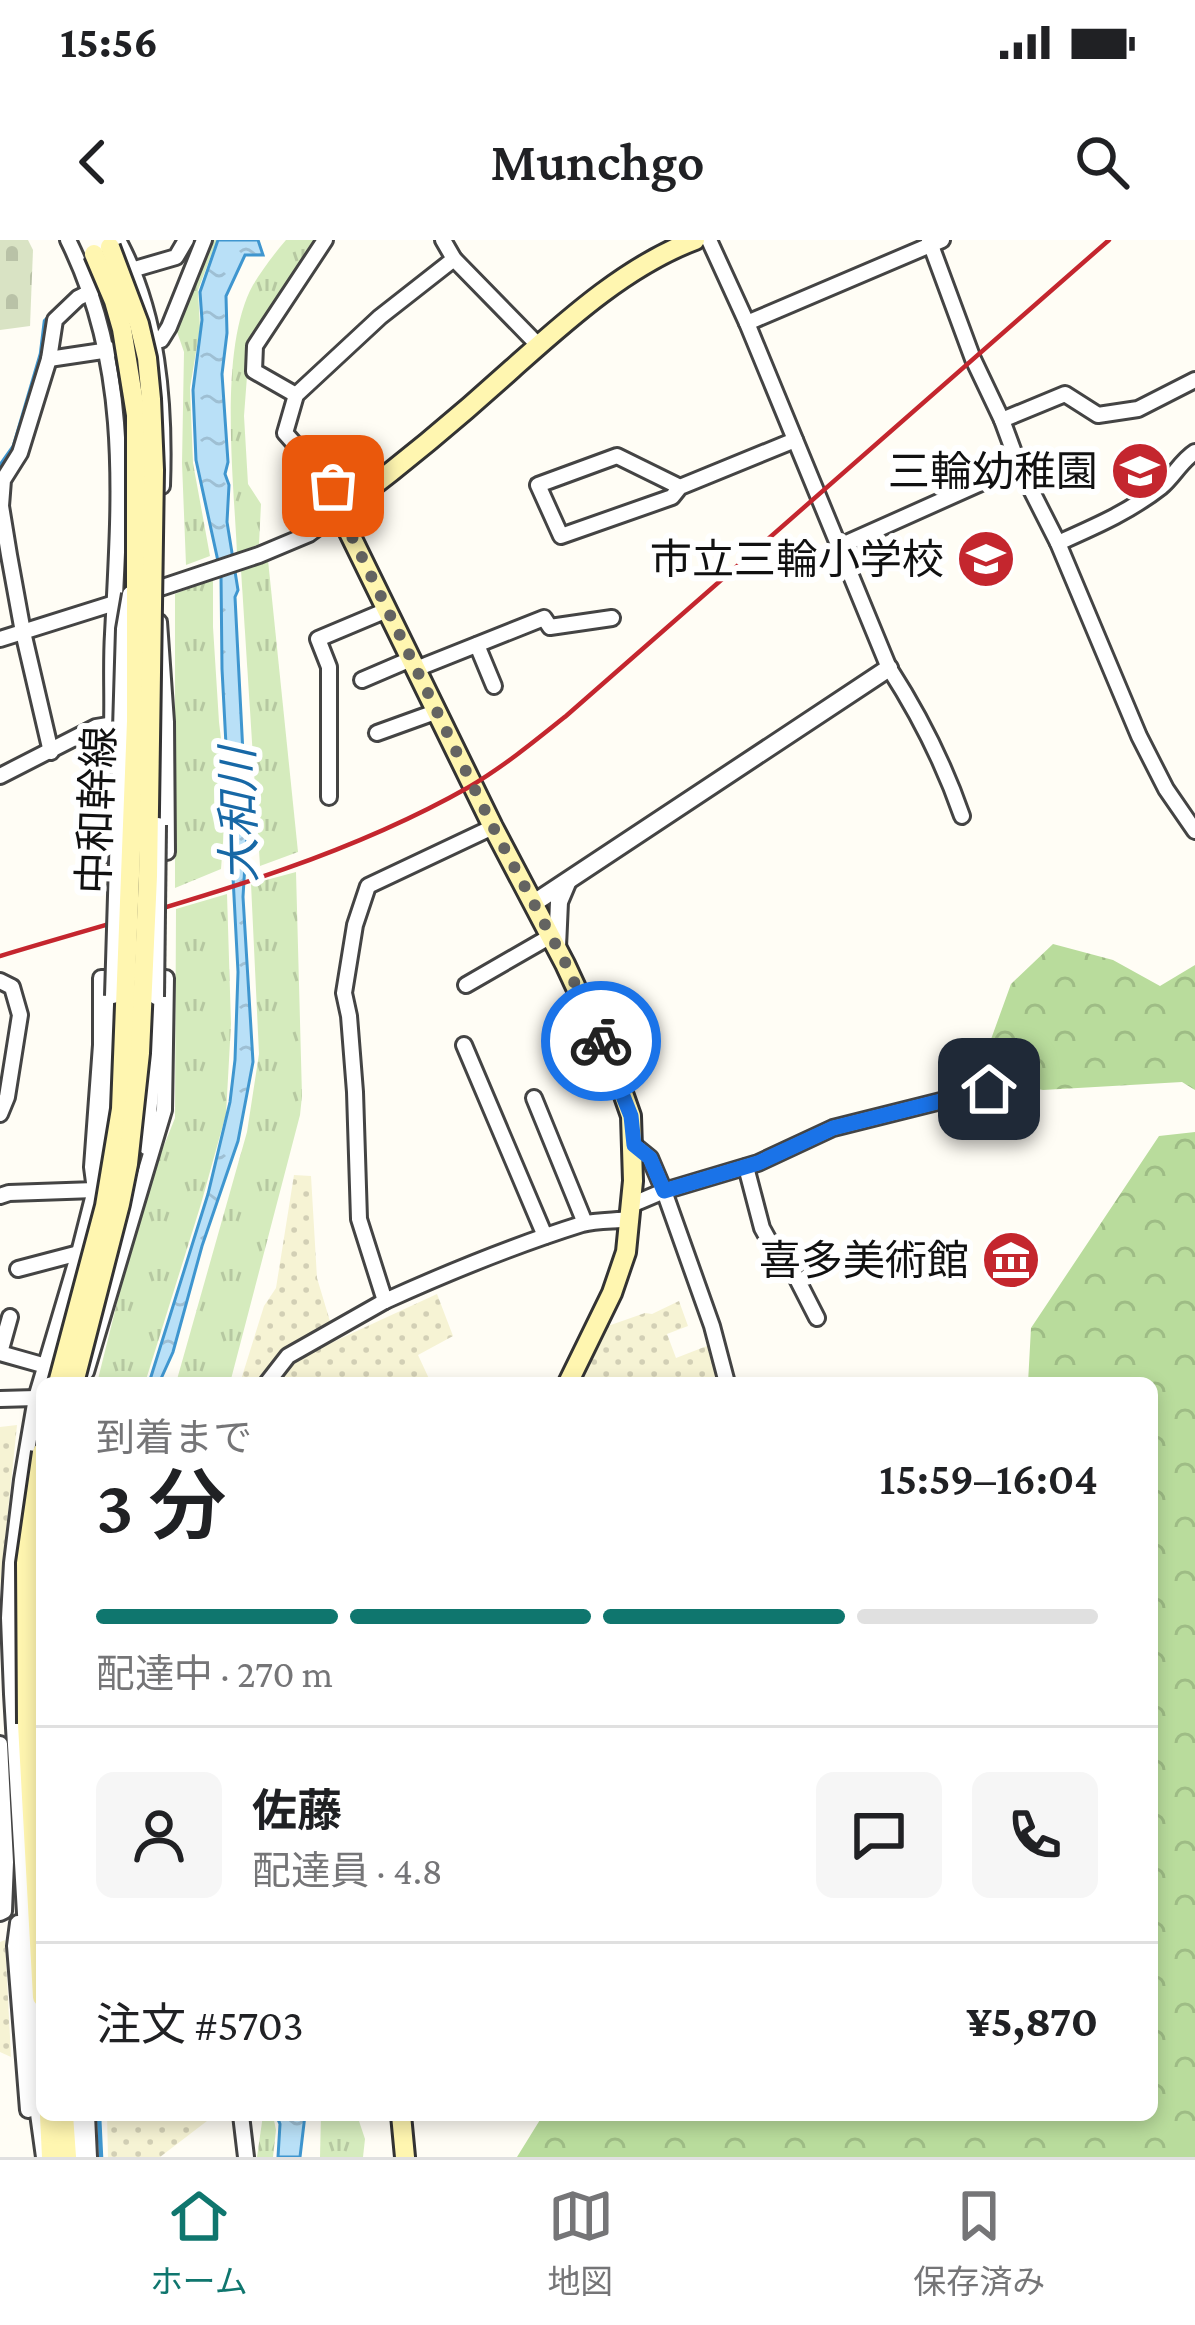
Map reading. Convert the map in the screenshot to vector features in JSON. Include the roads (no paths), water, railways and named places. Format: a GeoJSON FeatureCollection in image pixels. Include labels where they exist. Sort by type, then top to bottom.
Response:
{"type":"FeatureCollection","features":[{"type":"Feature","properties":{"kind":"main road"},"geometry":{"type":"LineString","coordinates":[[571,1377],[613,1292],[626,1252],[634,1145],[631,1116],[554,941],[413,664],[344,508],[538,344],[623,280],[694,240]]}},
{"type":"Feature","properties":{"kind":"main road","name":"中和幹線"},"geometry":{"type":"LineString","coordinates":[[60,1377],[105,1206],[122,1109],[135,745],[136,415],[103,244]]}},
{"type":"Feature","properties":{"kind":"main road","name":"中和幹線"},"geometry":{"type":"LineString","coordinates":[[79,1377],[120,1204],[135,1110],[148,876],[154,470],[147,358],[130,295],[103,244]]}},
{"type":"Feature","properties":{"kind":"main road"},"geometry":{"type":"LineString","coordinates":[[36,1494],[26,1563],[36,1714]]}},
{"type":"Feature","properties":{"kind":"main road"},"geometry":{"type":"LineString","coordinates":[[47,2157],[49,2121]]}},
{"type":"Feature","properties":{"kind":"main road"},"geometry":{"type":"LineString","coordinates":[[64,2121],[67,2157]]}},
{"type":"Feature","properties":{"kind":"main road"},"geometry":{"type":"LineString","coordinates":[[402,2121],[405,2157]]}},
{"type":"Feature","properties":{"kind":"street"},"geometry":{"type":"LineString","coordinates":[[68,240],[92,291],[108,351],[119,455],[105,854],[167,852],[159,588],[161,398],[153,343],[132,270],[103,244]]}},
{"type":"Feature","properties":{"kind":"street"},"geometry":{"type":"LineString","coordinates":[[49,359],[161,340],[204,240]]}},
{"type":"Feature","properties":{"kind":"street"},"geometry":{"type":"LineString","coordinates":[[296,395],[254,370],[255,346],[325,240]]}},
{"type":"Feature","properties":{"kind":"street"},"geometry":{"type":"LineString","coordinates":[[443,240],[454,259],[538,344]]}},
{"type":"Feature","properties":{"kind":"street"},"geometry":{"type":"LineString","coordinates":[[709,240],[889,668],[962,816]]}},
{"type":"Feature","properties":{"kind":"street"},"geometry":{"type":"LineString","coordinates":[[51,752],[23,632],[1,506],[1,481],[20,453],[49,359],[55,320],[92,291],[94,283],[176,257],[187,241]]}},
{"type":"Feature","properties":{"kind":"street"},"geometry":{"type":"LineString","coordinates":[[747,323],[934,242],[973,358],[1019,466],[1058,543],[1139,736],[1166,789],[1195,831]]}},
{"type":"Feature","properties":{"kind":"street"},"geometry":{"type":"LineString","coordinates":[[0,639],[260,555],[309,534],[344,508],[285,433],[296,395],[380,317],[454,259]]}},
{"type":"Feature","properties":{"kind":"street"},"geometry":{"type":"LineString","coordinates":[[1002,420],[1065,394],[1098,415],[1138,409],[1195,380]]}},
{"type":"Feature","properties":{"kind":"street"},"geometry":{"type":"LineString","coordinates":[[680,487],[617,456],[538,485],[562,536],[672,496],[680,487],[795,440]]}},
{"type":"Feature","properties":{"kind":"street"},"geometry":{"type":"LineString","coordinates":[[1058,543],[1130,510],[1168,482],[1195,452]]}},
{"type":"Feature","properties":{"kind":"street"},"geometry":{"type":"LineString","coordinates":[[840,546],[1019,466]]}},
{"type":"Feature","properties":{"kind":"street"},"geometry":{"type":"LineString","coordinates":[[43,1377],[80,1253],[104,1141],[124,629],[137,554]]}},
{"type":"Feature","properties":{"kind":"street"},"geometry":{"type":"LineString","coordinates":[[329,797],[329,667],[318,639],[387,610]]}},
{"type":"Feature","properties":{"kind":"street"},"geometry":{"type":"LineString","coordinates":[[362,680],[477,645],[544,618],[550,627],[612,618]]}},
{"type":"Feature","properties":{"kind":"street"},"geometry":{"type":"LineString","coordinates":[[141,1182],[151,1108],[156,997],[158,717],[152,628]]}},
{"type":"Feature","properties":{"kind":"street"},"geometry":{"type":"LineString","coordinates":[[477,645],[494,686]]}},
{"type":"Feature","properties":{"kind":"street"},"geometry":{"type":"LineString","coordinates":[[534,903],[889,668]]}},
{"type":"Feature","properties":{"kind":"street"},"geometry":{"type":"LineString","coordinates":[[376,733],[438,711]]}},
{"type":"Feature","properties":{"kind":"street"},"geometry":{"type":"LineString","coordinates":[[0,776],[96,727],[166,722]]}},
{"type":"Feature","properties":{"kind":"street"},"geometry":{"type":"LineString","coordinates":[[385,1301],[359,1219],[355,1092],[344,993],[355,925],[368,886],[493,827]]}},
{"type":"Feature","properties":{"kind":"street"},"geometry":{"type":"LineString","coordinates":[[466,985],[554,941],[568,883]]}},
{"type":"Feature","properties":{"kind":"street"},"geometry":{"type":"LineString","coordinates":[[80,1377],[164,1110],[166,978],[101,979],[92,1167],[95,1190]]}},
{"type":"Feature","properties":{"kind":"street"},"geometry":{"type":"LineString","coordinates":[[0,981],[12,987],[20,1016],[7,1052],[7,1097],[0,1114]]}},
{"type":"Feature","properties":{"kind":"street"},"geometry":{"type":"LineString","coordinates":[[464,1045],[544,1236]]}},
{"type":"Feature","properties":{"kind":"street"},"geometry":{"type":"LineString","coordinates":[[272,1377],[288,1356],[385,1301],[452,1270],[544,1236],[630,1212],[664,1191],[746,1167],[833,1128],[989,1089]]}},
{"type":"Feature","properties":{"kind":"street"},"geometry":{"type":"LineString","coordinates":[[534,1098],[585,1223]]}},
{"type":"Feature","properties":{"kind":"street"},"geometry":{"type":"LineString","coordinates":[[634,1145],[650,1158],[664,1191],[725,1377]]}},
{"type":"Feature","properties":{"kind":"street"},"geometry":{"type":"LineString","coordinates":[[746,1167],[762,1228],[795,1275],[817,1318]]}},
{"type":"Feature","properties":{"kind":"street"},"geometry":{"type":"LineString","coordinates":[[0,1196],[95,1190]]}},
{"type":"Feature","properties":{"kind":"street"},"geometry":{"type":"LineString","coordinates":[[18,1269],[80,1253]]}},
{"type":"Feature","properties":{"kind":"street"},"geometry":{"type":"LineString","coordinates":[[10,1317],[0,1353],[46,1366]]}},
{"type":"Feature","properties":{"kind":"street"},"geometry":{"type":"LineString","coordinates":[[0,1399],[36,1398],[12,1563],[6,1696],[36,2099]]}},
{"type":"Feature","properties":{"kind":"street"},"geometry":{"type":"LineString","coordinates":[[0,1744],[6,1862],[4,1911],[0,1913]]}},
{"type":"Feature","properties":{"kind":"street"},"geometry":{"type":"LineString","coordinates":[[23,1888],[15,1946],[33,2157]]}},
{"type":"Feature","properties":{"kind":"street"},"geometry":{"type":"LineString","coordinates":[[40,2121],[47,2157]]}},
{"type":"Feature","properties":{"kind":"street"},"geometry":{"type":"LineString","coordinates":[[76,2121],[79,2157]]}},
{"type":"Feature","properties":{"kind":"street"},"geometry":{"type":"LineString","coordinates":[[87,2121],[89,2157]]}},
{"type":"Feature","properties":{"kind":"street"},"geometry":{"type":"LineString","coordinates":[[242,2121],[246,2157]]}},
{"type":"Feature","properties":{"kind":"water","name":"大和川"},"geometry":{"type":"Polygon","coordinates":[[[218,240],[258,240],[263,255],[245,255],[226,296],[222,374],[227,522],[238,590],[247,832],[243,897],[253,1062],[238,1141],[173,1352],[162,1377],[151,1377],[208,1194],[235,1060],[238,972],[221,575],[196,460],[193,390],[202,320],[200,292],[218,240]]]}},
{"type":"Feature","properties":{"kind":"water"},"geometry":{"type":"Polygon","coordinates":[[[304,2121],[300,2157],[278,2157],[280,2124],[304,2121]]]}},
{"type":"Feature","properties":{"kind":"waterway"},"geometry":{"type":"LineString","coordinates":[[0,466],[14,446],[41,354],[45,321],[74,292]]}},
{"type":"Feature","properties":{"kind":"waterway"},"geometry":{"type":"LineString","coordinates":[[99,2121],[101,2157]]}},
{"type":"Feature","properties":{"kind":"railway"},"geometry":{"type":"LineString","coordinates":[[0,956],[299,864],[414,816],[482,779],[566,716],[1109,240]]}},
{"type":"Feature","properties":{"kind":"place","name":"三輪幼稚園"},"geometry":{"type":"Point","coordinates":[1140,471]}},
{"type":"Feature","properties":{"kind":"place","name":"市立三輪小学校"},"geometry":{"type":"Point","coordinates":[986,559]}},
{"type":"Feature","properties":{"kind":"place","name":"喜多美術館"},"geometry":{"type":"Point","coordinates":[1011,1260]}}]}
